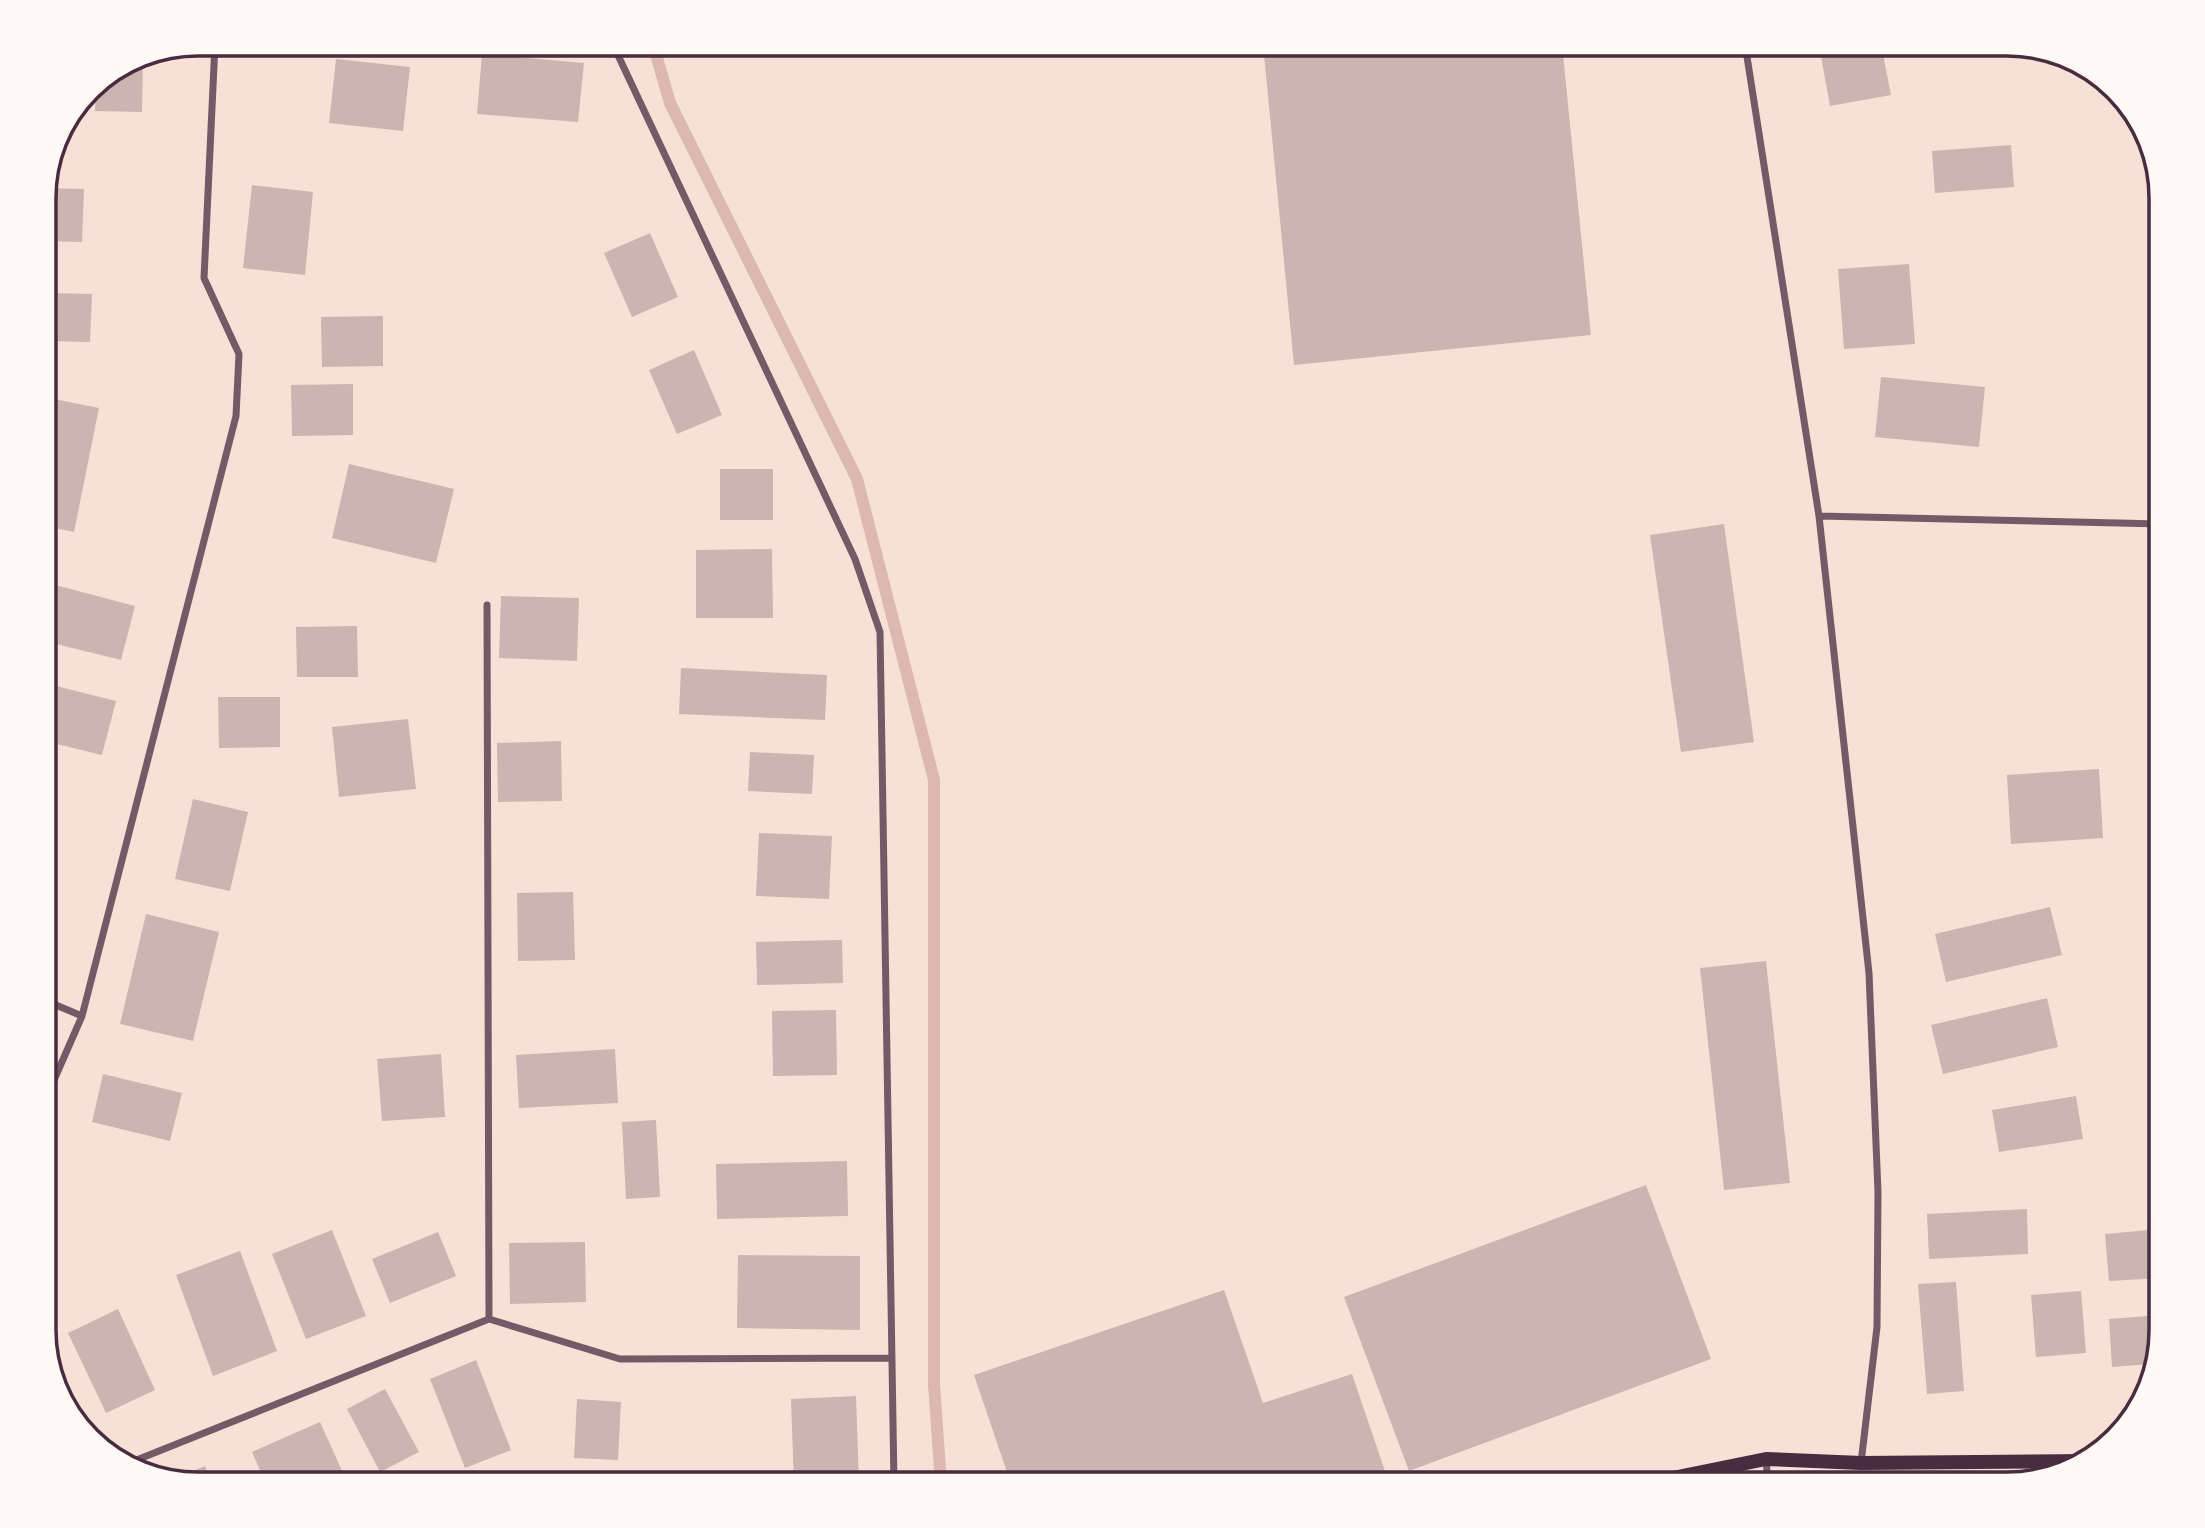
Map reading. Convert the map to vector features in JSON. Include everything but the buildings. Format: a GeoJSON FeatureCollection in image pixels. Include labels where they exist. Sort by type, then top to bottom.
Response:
{"type":"FeatureCollection","features":[{"type":"Feature","properties":{"kind":"main road"},"geometry":{"type":"LineString","coordinates":[[1702,1472],[1766,1459],[1861,1463],[2061,1461]]}},
{"type":"Feature","properties":{"kind":"street"},"geometry":{"type":"LineString","coordinates":[[56,1075],[82,1016],[236,415],[239,354],[204,278],[214,56]]}},
{"type":"Feature","properties":{"kind":"street"},"geometry":{"type":"LineString","coordinates":[[618,56],[855,559],[880,632],[894,1472]]}},
{"type":"Feature","properties":{"kind":"street"},"geometry":{"type":"LineString","coordinates":[[1747,56],[1819,516],[1869,973],[1878,1192],[1877,1327],[1861,1463]]}},
{"type":"Feature","properties":{"kind":"street"},"geometry":{"type":"LineString","coordinates":[[1819,516],[2149,524]]}},
{"type":"Feature","properties":{"kind":"street"},"geometry":{"type":"LineString","coordinates":[[488,605],[489,1319]]}},
{"type":"Feature","properties":{"kind":"street"},"geometry":{"type":"LineString","coordinates":[[56,1005],[82,1016]]}},
{"type":"Feature","properties":{"kind":"street"},"geometry":{"type":"LineString","coordinates":[[139,1459],[489,1319],[621,1359],[891,1358]]}},
{"type":"Feature","properties":{"kind":"street"},"geometry":{"type":"LineString","coordinates":[[1766,1459],[1767,1472]]}},
{"type":"Feature","properties":{"kind":"waterway"},"geometry":{"type":"LineString","coordinates":[[656,56],[670,103],[857,479],[934,780],[934,1384],[940,1472]]}}]}
